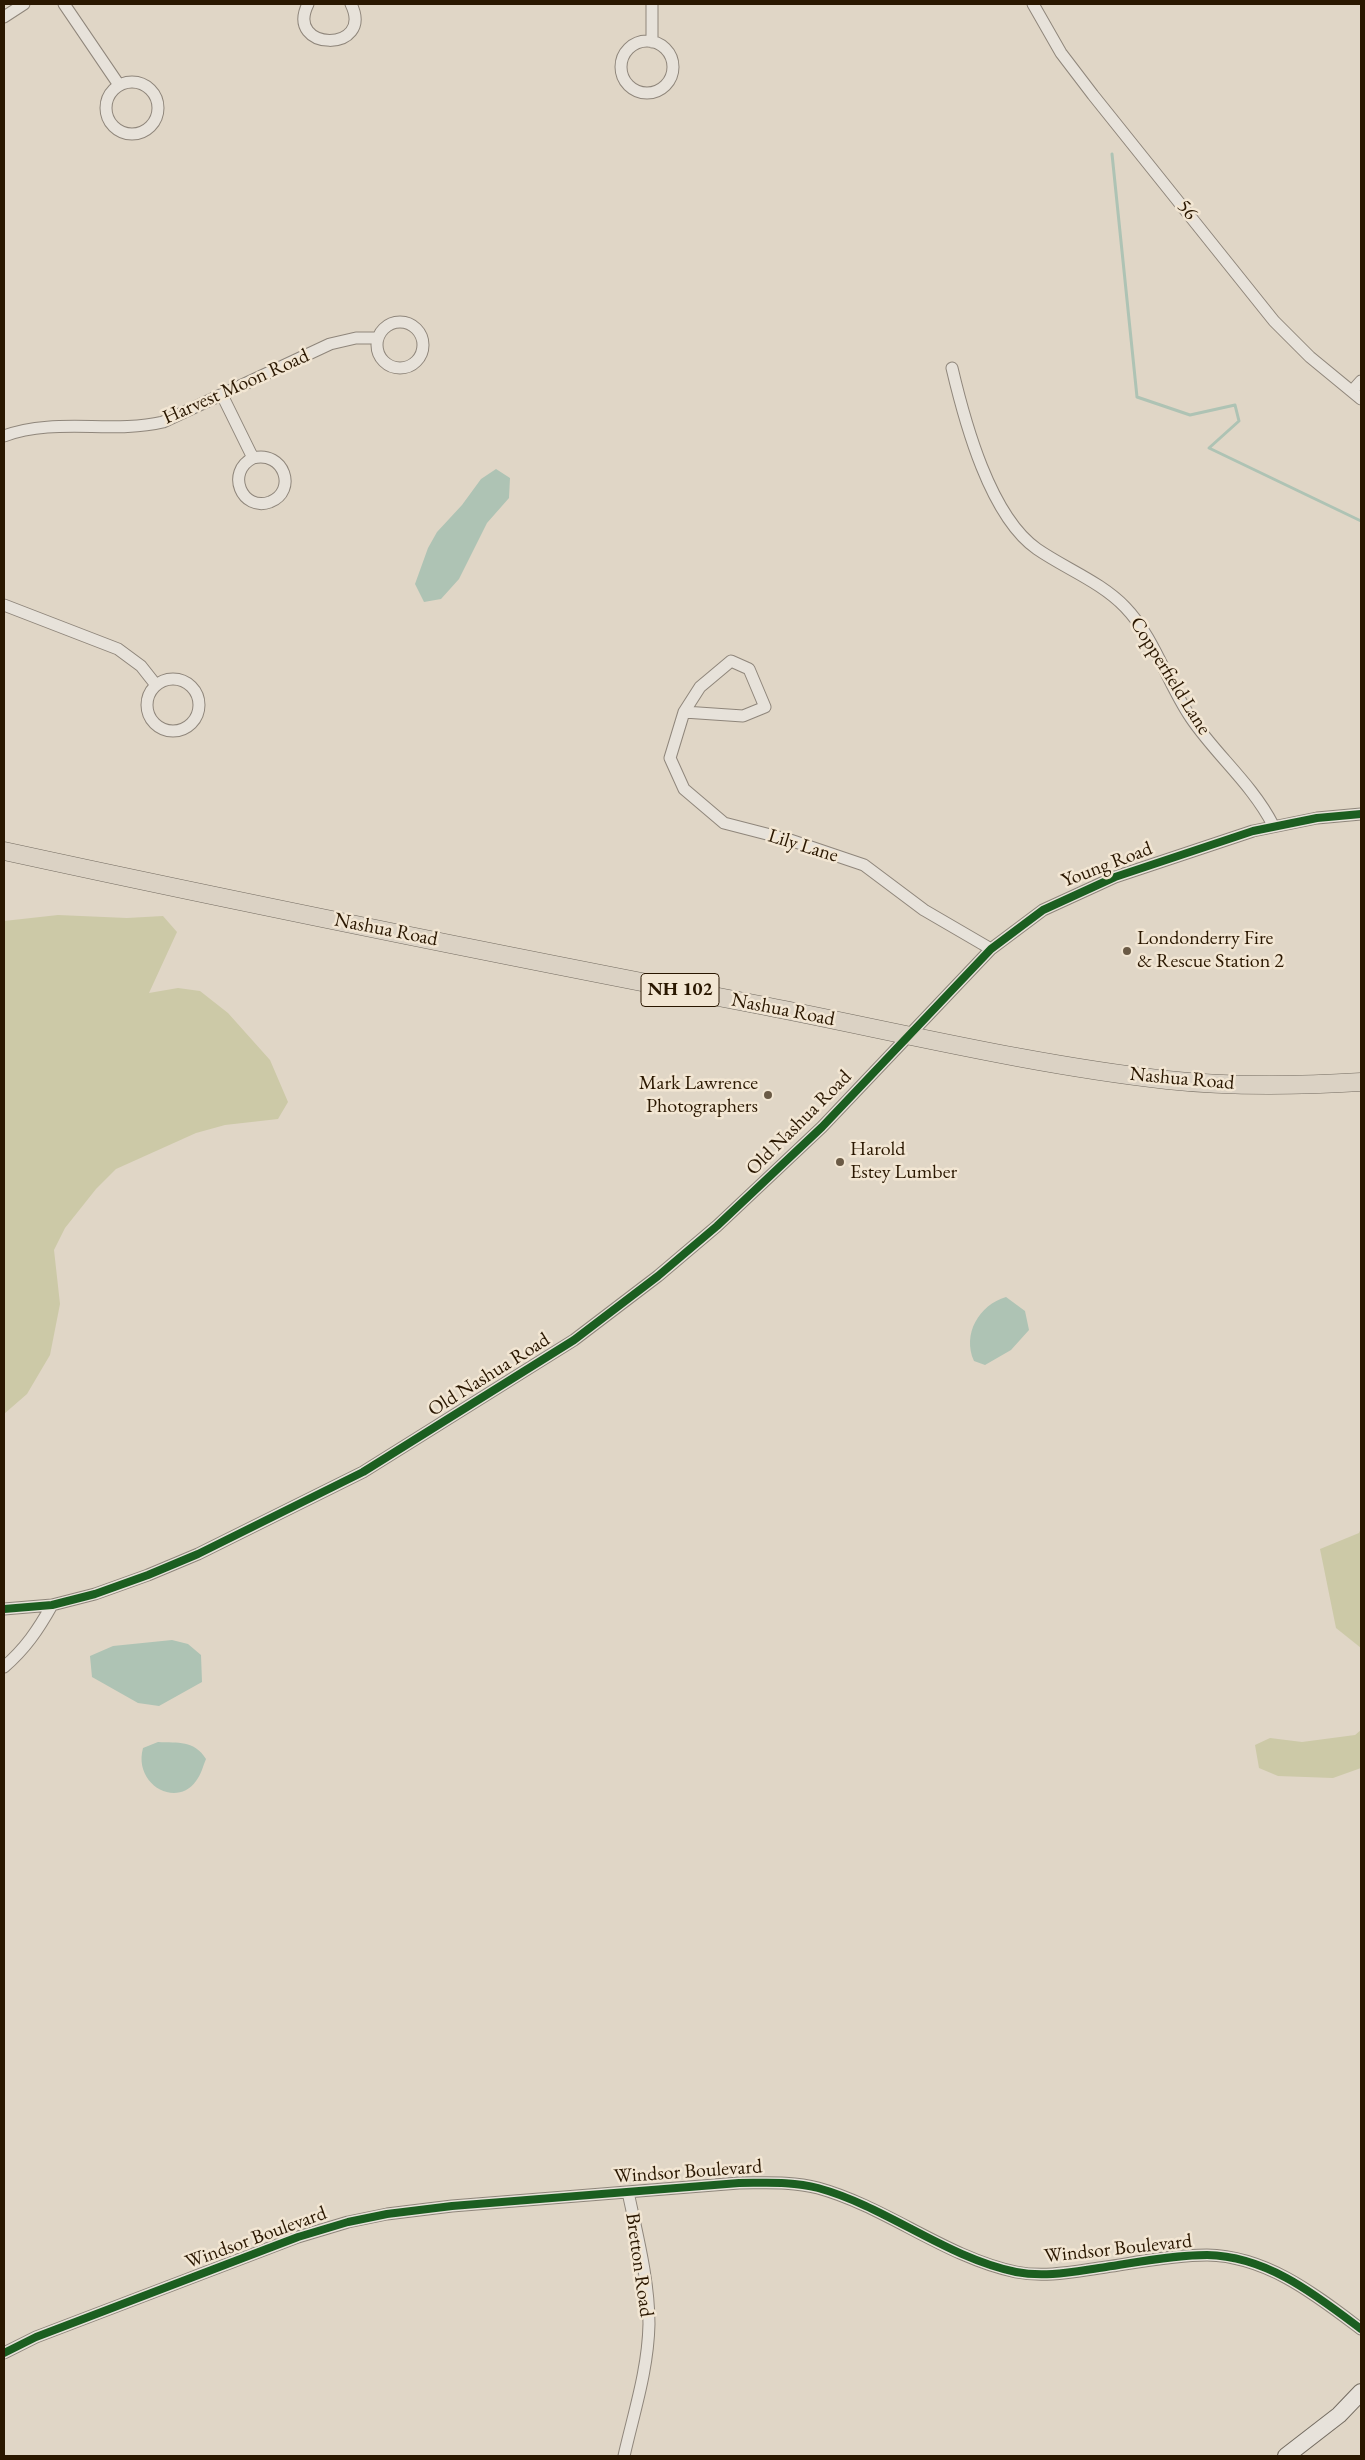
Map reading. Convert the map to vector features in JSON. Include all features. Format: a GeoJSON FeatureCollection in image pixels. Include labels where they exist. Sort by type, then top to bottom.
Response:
{"type":"FeatureCollection","features":[{"type":"Feature","properties":{"kind":"main road","name":"Nashua Road"},"geometry":{"type":"LineString","coordinates":[[4,851],[248,903],[1052,1062],[1168,1080],[1274,1086],[1361,1082]]}},
{"type":"Feature","properties":{"kind":"main road"},"geometry":{"type":"LineString","coordinates":[[1286,2456],[1339,2415],[1361,2392]]}},
{"type":"Feature","properties":{"kind":"street"},"geometry":{"type":"LineString","coordinates":[[4,17],[24,4]]}},
{"type":"Feature","properties":{"kind":"street"},"geometry":{"type":"LineString","coordinates":[[64,4],[118,85]]}},
{"type":"Feature","properties":{"kind":"street"},"geometry":{"type":"LineString","coordinates":[[308,4],[304,14],[308,30],[315,38],[330,42],[345,37],[352,29],[355,14],[351,4]]}},
{"type":"Feature","properties":{"kind":"street"},"geometry":{"type":"LineString","coordinates":[[652,4],[652,42]]}},
{"type":"Feature","properties":{"kind":"street","name":"56"},"geometry":{"type":"LineString","coordinates":[[1033,4],[1061,53],[1093,96],[1274,321],[1310,357],[1357,395]]}},
{"type":"Feature","properties":{"kind":"street"},"geometry":{"type":"LineString","coordinates":[[641,42],[652,42],[667,50],[672,60],[672,71],[668,82],[660,89],[644,93],[633,89],[625,81],[621,71],[622,60],[631,46],[641,42]]}},
{"type":"Feature","properties":{"kind":"street"},"geometry":{"type":"LineString","coordinates":[[128,82],[139,82],[148,87],[155,95],[158,104],[158,115],[153,124],[145,131],[134,134],[124,132],[115,127],[108,118],[107,102],[111,93],[118,85],[128,82]]}},
{"type":"Feature","properties":{"kind":"street"},"geometry":{"type":"LineString","coordinates":[[397,321],[408,322],[417,328],[422,337],[422,353],[413,365],[404,368],[394,368],[380,356],[376,347],[377,338],[387,325],[397,321]]}},
{"type":"Feature","properties":{"kind":"street","name":"Harvest Moon Road"},"geometry":{"type":"LineString","coordinates":[[4,436],[24,430],[48,427],[149,425],[177,417],[330,344],[356,338],[377,338]]}},
{"type":"Feature","properties":{"kind":"street","name":"Copperfield Lane"},"geometry":{"type":"LineString","coordinates":[[952,368],[962,408],[994,497],[1008,520],[1036,548],[1114,597],[1133,615],[1191,717],[1256,796],[1273,826]]}},
{"type":"Feature","properties":{"kind":"street"},"geometry":{"type":"LineString","coordinates":[[1357,395],[1361,381]]}},
{"type":"Feature","properties":{"kind":"street"},"geometry":{"type":"LineString","coordinates":[[222,395],[253,458]]}},
{"type":"Feature","properties":{"kind":"street"},"geometry":{"type":"LineString","coordinates":[[264,456],[274,460],[284,472],[284,488],[270,502],[260,503],[251,501],[239,487],[238,477],[241,468],[253,458],[264,456]]}},
{"type":"Feature","properties":{"kind":"street"},"geometry":{"type":"LineString","coordinates":[[4,605],[118,649],[141,666],[156,686]]}},
{"type":"Feature","properties":{"kind":"street","name":"Lily Lane"},"geometry":{"type":"LineString","coordinates":[[684,712],[743,716],[766,707],[749,669],[732,661],[700,687],[684,712],[670,758],[684,789],[724,823],[790,840],[864,865],[924,910],[991,949]]}},
{"type":"Feature","properties":{"kind":"street"},"geometry":{"type":"LineString","coordinates":[[171,679],[182,681],[192,687],[198,702],[197,713],[192,723],[183,729],[174,731],[164,730],[156,724],[150,717],[147,702],[150,693],[156,686],[171,679]]}},
{"type":"Feature","properties":{"kind":"street","name":"Young Road"},"geometry":{"type":"LineString","coordinates":[[910,1035],[991,949],[1043,910],[1091,887],[1202,847],[1273,826],[1361,814]]}},
{"type":"Feature","properties":{"kind":"street","name":"Old Nashua Road"},"geometry":{"type":"LineString","coordinates":[[4,1609],[52,1605],[95,1594],[148,1575],[292,1508],[363,1472],[531,1369],[617,1309],[716,1226],[822,1127],[910,1035]]}},
{"type":"Feature","properties":{"kind":"street"},"geometry":{"type":"LineString","coordinates":[[4,1667],[23,1650],[38,1630],[52,1605]]}},
{"type":"Feature","properties":{"kind":"street","name":"Windsor Boulevard"},"geometry":{"type":"LineString","coordinates":[[4,2353],[36,2337],[298,2237],[348,2222],[426,2209],[738,2183],[780,2183],[806,2186],[856,2202],[973,2258],[1016,2272],[1063,2274],[1189,2256],[1229,2258],[1270,2269],[1327,2303],[1361,2329]]}},
{"type":"Feature","properties":{"kind":"street","name":"Bretton Road"},"geometry":{"type":"LineString","coordinates":[[624,2456],[642,2386],[648,2326],[647,2287],[628,2192]]}},
{"type":"Feature","properties":{"kind":"shaded area"},"geometry":{"type":"Polygon","coordinates":[[[496,469],[510,478],[509,498],[487,523],[459,579],[441,599],[424,602],[415,584],[428,548],[437,532],[462,505],[481,479],[496,469]]]}},
{"type":"Feature","properties":{"kind":"shaded area"},"geometry":{"type":"Polygon","coordinates":[[[58,915],[127,918],[163,916],[177,932],[149,993],[178,988],[200,991],[228,1013],[270,1060],[288,1102],[278,1119],[225,1125],[196,1133],[116,1169],[96,1189],[65,1228],[54,1250],[60,1304],[50,1355],[27,1394],[4,1414],[4,921],[58,915]]]}},
{"type":"Feature","properties":{"kind":"shaded area"},"geometry":{"type":"Polygon","coordinates":[[[1006,1297],[1025,1311],[1029,1330],[1011,1350],[985,1365],[974,1361],[970,1341],[975,1322],[988,1307],[1006,1297]]]}},
{"type":"Feature","properties":{"kind":"shaded area"},"geometry":{"type":"Polygon","coordinates":[[[1361,1528],[1361,1648],[1336,1628],[1320,1549],[1359,1533],[1361,1528]]]}},
{"type":"Feature","properties":{"kind":"shaded area"},"geometry":{"type":"Polygon","coordinates":[[[172,1640],[188,1644],[201,1655],[202,1682],[159,1706],[138,1703],[92,1677],[90,1656],[113,1646],[172,1640]]]}},
{"type":"Feature","properties":{"kind":"shaded area"},"geometry":{"type":"Polygon","coordinates":[[[1361,1730],[1361,1768],[1333,1778],[1278,1776],[1259,1768],[1255,1745],[1270,1738],[1302,1742],[1355,1735],[1361,1730]]]}},
{"type":"Feature","properties":{"kind":"shaded area"},"geometry":{"type":"Polygon","coordinates":[[[158,1742],[179,1743],[191,1746],[196,1748],[206,1759],[198,1779],[188,1789],[178,1793],[168,1792],[150,1782],[144,1772],[142,1761],[143,1748],[158,1742]]]}},
{"type":"Feature","properties":{"kind":"waterway"},"geometry":{"type":"LineString","coordinates":[[1112,154],[1137,397],[1190,415],[1235,405],[1239,421],[1209,448],[1361,521]]}},
{"type":"Feature","properties":{"kind":"cycle path"},"geometry":{"type":"LineString","coordinates":[[4,1609],[52,1605],[95,1594],[198,1554],[363,1472],[574,1340],[658,1276],[717,1226],[822,1127],[991,949],[1043,910],[1115,877],[1253,831],[1317,818],[1361,814]]}},
{"type":"Feature","properties":{"kind":"cycle path"},"geometry":{"type":"LineString","coordinates":[[4,2353],[36,2337],[298,2237],[348,2222],[387,2214],[452,2206],[739,2183],[788,2183],[818,2188],[868,2207],[965,2255],[990,2265],[1027,2274],[1072,2272],[1182,2256],[1207,2255],[1229,2257],[1250,2262],[1290,2280],[1326,2303],[1361,2329]]}},
{"type":"Feature","properties":{"kind":"place","name":"Londonderry Fire & Rescue Station 2"},"geometry":{"type":"Point","coordinates":[1127,951]}},
{"type":"Feature","properties":{"kind":"place","name":"Mark Lawrence Photographers"},"geometry":{"type":"Point","coordinates":[768,1095]}},
{"type":"Feature","properties":{"kind":"place","name":"Harold Estey Lumber"},"geometry":{"type":"Point","coordinates":[840,1162]}}]}
